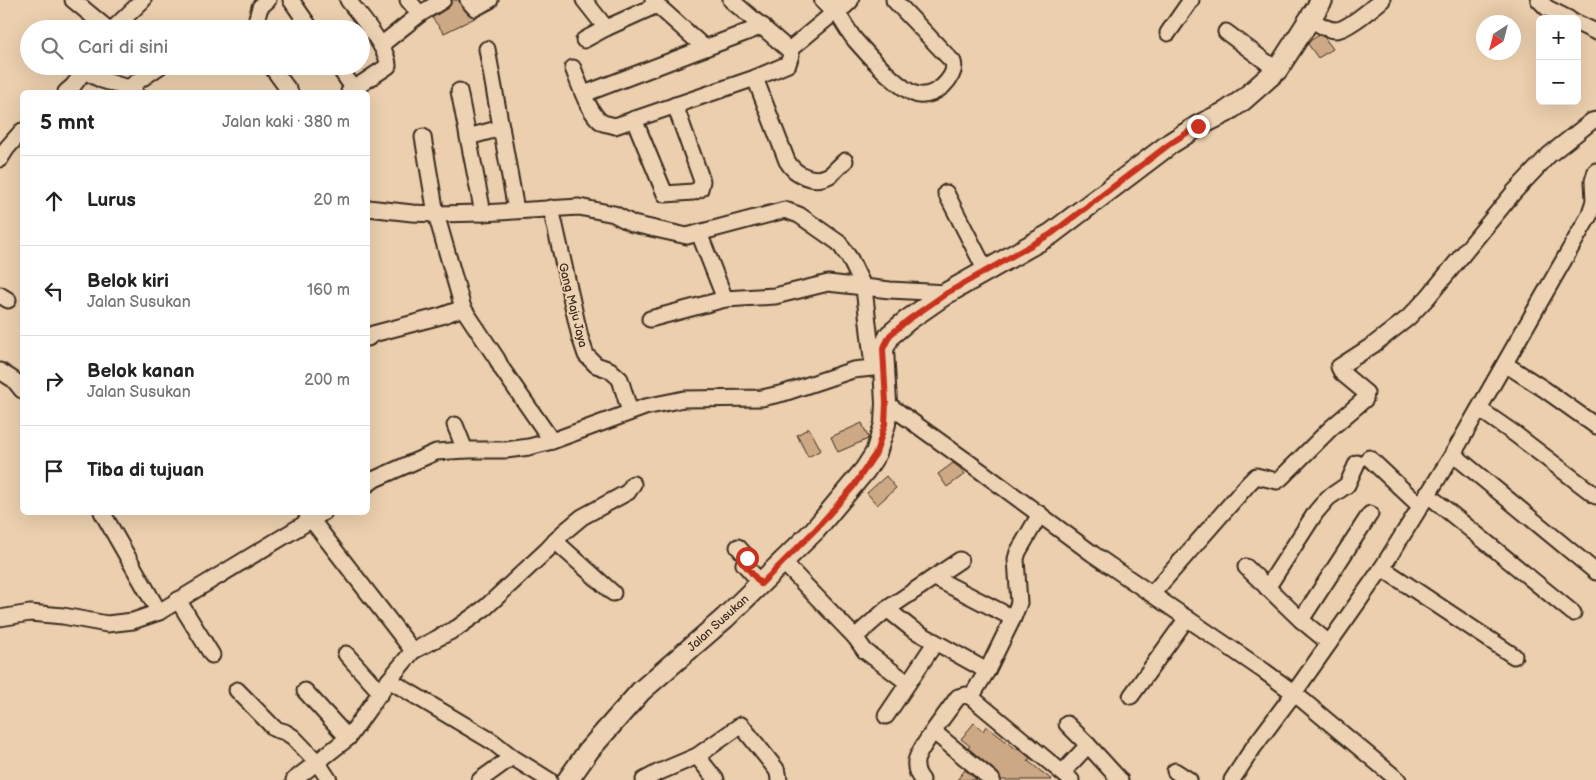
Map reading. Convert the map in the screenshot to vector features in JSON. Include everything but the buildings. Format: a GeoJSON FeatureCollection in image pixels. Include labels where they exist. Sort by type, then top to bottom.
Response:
{"type":"FeatureCollection","features":[{"type":"Feature","properties":{"kind":"street"},"geometry":{"type":"LineString","coordinates":[[73,0],[97,20]]}},
{"type":"Feature","properties":{"kind":"street"},"geometry":{"type":"LineString","coordinates":[[122,20],[143,0]]}},
{"type":"Feature","properties":{"kind":"street"},"geometry":{"type":"LineString","coordinates":[[291,0],[305,20]]}},
{"type":"Feature","properties":{"kind":"street"},"geometry":{"type":"LineString","coordinates":[[348,0],[363,20]]}},
{"type":"Feature","properties":{"kind":"street"},"geometry":{"type":"LineString","coordinates":[[408,0],[420,14]]}},
{"type":"Feature","properties":{"kind":"street"},"geometry":{"type":"LineString","coordinates":[[381,45],[420,14],[443,0]]}},
{"type":"Feature","properties":{"kind":"street"},"geometry":{"type":"LineString","coordinates":[[472,4],[490,0]]}},
{"type":"Feature","properties":{"kind":"street"},"geometry":{"type":"LineString","coordinates":[[584,0],[606,28]]}},
{"type":"Feature","properties":{"kind":"street"},"geometry":{"type":"LineString","coordinates":[[573,68],[596,116],[604,123],[615,126],[755,78],[788,64],[791,55],[790,50],[731,0]]}},
{"type":"Feature","properties":{"kind":"street"},"geometry":{"type":"LineString","coordinates":[[790,50],[836,4],[855,40],[905,90],[918,95],[937,91],[948,82],[955,66],[894,0]]}},
{"type":"Feature","properties":{"kind":"street"},"geometry":{"type":"LineString","coordinates":[[1168,32],[1191,0]]}},
{"type":"Feature","properties":{"kind":"street","name":"Jalan Susukan"},"geometry":{"type":"LineString","coordinates":[[568,780],[589,750],[641,691],[761,584],[817,528],[865,470],[876,453],[885,424],[886,403],[878,367],[883,349],[890,335],[947,293],[1051,234],[1171,143],[1198,126],[1226,112],[1242,100],[1277,70],[1322,0]]}},
{"type":"Feature","properties":{"kind":"street"},"geometry":{"type":"LineString","coordinates":[[1311,19],[1322,26],[1337,30],[1349,25],[1382,0]]}},
{"type":"Feature","properties":{"kind":"street"},"geometry":{"type":"LineString","coordinates":[[1538,0],[1547,8],[1561,15]]}},
{"type":"Feature","properties":{"kind":"street"},"geometry":{"type":"LineString","coordinates":[[584,40],[655,3],[705,48]]}},
{"type":"Feature","properties":{"kind":"street"},"geometry":{"type":"LineString","coordinates":[[258,20],[264,4]]}},
{"type":"Feature","properties":{"kind":"street"},"geometry":{"type":"LineString","coordinates":[[1581,25],[1596,32]]}},
{"type":"Feature","properties":{"kind":"street"},"geometry":{"type":"LineString","coordinates":[[584,94],[763,26]]}},
{"type":"Feature","properties":{"kind":"street"},"geometry":{"type":"LineString","coordinates":[[352,90],[388,66],[388,59],[381,45],[370,30]]}},
{"type":"Feature","properties":{"kind":"street"},"geometry":{"type":"LineString","coordinates":[[1226,32],[1277,70]]}},
{"type":"Feature","properties":{"kind":"street"},"geometry":{"type":"LineString","coordinates":[[487,49],[516,210]]}},
{"type":"Feature","properties":{"kind":"street"},"geometry":{"type":"LineString","coordinates":[[68,90],[80,75]]}},
{"type":"Feature","properties":{"kind":"street"},"geometry":{"type":"LineString","coordinates":[[95,75],[102,80],[132,90],[150,75]]}},
{"type":"Feature","properties":{"kind":"street"},"geometry":{"type":"LineString","coordinates":[[278,75],[289,90]]}},
{"type":"Feature","properties":{"kind":"street"},"geometry":{"type":"LineString","coordinates":[[343,75],[350,90]]}},
{"type":"Feature","properties":{"kind":"street"},"geometry":{"type":"LineString","coordinates":[[755,78],[787,161],[795,172],[814,178],[825,176],[830,174],[845,160]]}},
{"type":"Feature","properties":{"kind":"street"},"geometry":{"type":"LineString","coordinates":[[458,91],[483,213]]}},
{"type":"Feature","properties":{"kind":"street"},"geometry":{"type":"LineString","coordinates":[[634,119],[665,194],[693,192],[700,189],[702,181],[675,105]]}},
{"type":"Feature","properties":{"kind":"street"},"geometry":{"type":"LineString","coordinates":[[1152,594],[1248,483],[1256,476],[1277,480],[1281,478],[1331,428],[1365,399],[1366,393],[1342,373],[1339,367],[1373,345],[1408,318],[1428,297],[1520,186],[1549,156],[1592,121],[1596,120]]}},
{"type":"Feature","properties":{"kind":"street"},"geometry":{"type":"LineString","coordinates":[[468,138],[501,128]]}},
{"type":"Feature","properties":{"kind":"street"},"geometry":{"type":"LineString","coordinates":[[0,159],[20,136]]}},
{"type":"Feature","properties":{"kind":"street"},"geometry":{"type":"LineString","coordinates":[[423,137],[436,214],[463,308],[493,352],[502,369],[552,441]]}},
{"type":"Feature","properties":{"kind":"street"},"geometry":{"type":"LineString","coordinates":[[1232,780],[1252,748],[1294,693],[1382,568],[1453,454],[1589,216],[1594,201],[1592,181],[1596,172]]}},
{"type":"Feature","properties":{"kind":"street"},"geometry":{"type":"LineString","coordinates":[[946,193],[986,271]]}},
{"type":"Feature","properties":{"kind":"street"},"geometry":{"type":"LineString","coordinates":[[370,208],[412,214],[436,214],[579,207],[614,214],[634,224],[687,236],[785,210],[799,215],[839,243],[850,259],[864,288],[878,367],[853,370],[784,393],[762,398],[684,399],[645,407],[552,441],[529,447],[506,450],[436,452],[370,483]]}},
{"type":"Feature","properties":{"kind":"street","name":"Gang Maju Jaya"},"geometry":{"type":"LineString","coordinates":[[551,208],[580,337],[586,355],[596,364],[610,370],[620,379],[630,412]]}},
{"type":"Feature","properties":{"kind":"street"},"geometry":{"type":"LineString","coordinates":[[699,233],[724,299]]}},
{"type":"Feature","properties":{"kind":"street"},"geometry":{"type":"LineString","coordinates":[[650,319],[724,299],[782,295],[828,284],[947,293]]}},
{"type":"Feature","properties":{"kind":"street"},"geometry":{"type":"LineString","coordinates":[[370,334],[441,316],[463,308]]}},
{"type":"Feature","properties":{"kind":"street"},"geometry":{"type":"LineString","coordinates":[[1505,364],[1596,426]]}},
{"type":"Feature","properties":{"kind":"street"},"geometry":{"type":"LineString","coordinates":[[0,371],[14,380],[20,388]]}},
{"type":"Feature","properties":{"kind":"street"},"geometry":{"type":"LineString","coordinates":[[886,403],[1093,554],[1294,693],[1398,780]]}},
{"type":"Feature","properties":{"kind":"street"},"geometry":{"type":"LineString","coordinates":[[1479,409],[1596,496]]}},
{"type":"Feature","properties":{"kind":"street"},"geometry":{"type":"LineString","coordinates":[[456,424],[464,450]]}},
{"type":"Feature","properties":{"kind":"street"},"geometry":{"type":"LineString","coordinates":[[1453,454],[1596,572]]}},
{"type":"Feature","properties":{"kind":"street"},"geometry":{"type":"LineString","coordinates":[[1267,588],[1316,512],[1328,498],[1347,485],[1363,460],[1424,500],[1573,613]]}},
{"type":"Feature","properties":{"kind":"street"},"geometry":{"type":"LineString","coordinates":[[294,780],[348,738],[389,680],[413,651],[457,628],[486,607],[564,532],[582,517],[628,492],[633,484]]}},
{"type":"Feature","properties":{"kind":"street"},"geometry":{"type":"LineString","coordinates":[[971,697],[987,672],[1019,603],[1016,559],[1018,552],[1040,514]]}},
{"type":"Feature","properties":{"kind":"street"},"geometry":{"type":"LineString","coordinates":[[1301,620],[1370,514]]}},
{"type":"Feature","properties":{"kind":"street"},"geometry":{"type":"LineString","coordinates":[[104,515],[158,612]]}},
{"type":"Feature","properties":{"kind":"street"},"geometry":{"type":"LineString","coordinates":[[0,618],[30,613],[62,616],[107,624],[133,622],[158,612],[314,515],[413,651]]}},
{"type":"Feature","properties":{"kind":"street"},"geometry":{"type":"LineString","coordinates":[[555,541],[613,593]]}},
{"type":"Feature","properties":{"kind":"street"},"geometry":{"type":"LineString","coordinates":[[738,547],[747,557],[744,564],[761,584]]}},
{"type":"Feature","properties":{"kind":"street"},"geometry":{"type":"LineString","coordinates":[[855,637],[888,608],[960,560]]}},
{"type":"Feature","properties":{"kind":"street"},"geometry":{"type":"LineString","coordinates":[[783,562],[855,637],[865,651],[908,683]]}},
{"type":"Feature","properties":{"kind":"street"},"geometry":{"type":"LineString","coordinates":[[1246,567],[1301,620],[1330,643]]}},
{"type":"Feature","properties":{"kind":"street"},"geometry":{"type":"LineString","coordinates":[[1382,568],[1514,656]]}},
{"type":"Feature","properties":{"kind":"street"},"geometry":{"type":"LineString","coordinates":[[935,578],[1013,618]]}},
{"type":"Feature","properties":{"kind":"street"},"geometry":{"type":"LineString","coordinates":[[178,600],[212,655]]}},
{"type":"Feature","properties":{"kind":"street"},"geometry":{"type":"LineString","coordinates":[[888,608],[912,629],[987,672]]}},
{"type":"Feature","properties":{"kind":"street"},"geometry":{"type":"LineString","coordinates":[[1131,696],[1187,618]]}},
{"type":"Feature","properties":{"kind":"street"},"geometry":{"type":"LineString","coordinates":[[886,716],[935,643]]}},
{"type":"Feature","properties":{"kind":"street"},"geometry":{"type":"LineString","coordinates":[[346,654],[381,693]]}},
{"type":"Feature","properties":{"kind":"street"},"geometry":{"type":"LineString","coordinates":[[389,680],[493,742],[512,757],[548,780]]}},
{"type":"Feature","properties":{"kind":"street"},"geometry":{"type":"LineString","coordinates":[[237,690],[273,728],[290,734],[317,762],[330,780]]}},
{"type":"Feature","properties":{"kind":"street"},"geometry":{"type":"LineString","coordinates":[[306,691],[348,738]]}},
{"type":"Feature","properties":{"kind":"street"},"geometry":{"type":"LineString","coordinates":[[922,780],[918,775],[916,762],[921,751],[958,697],[966,695],[971,697],[1067,776],[1088,745]]}},
{"type":"Feature","properties":{"kind":"street"},"geometry":{"type":"LineString","coordinates":[[1067,724],[1120,780]]}},
{"type":"Feature","properties":{"kind":"street"},"geometry":{"type":"LineString","coordinates":[[644,780],[696,756],[741,725],[776,769],[779,780]]}},
{"type":"Feature","properties":{"kind":"street"},"geometry":{"type":"LineString","coordinates":[[934,732],[992,780]]}},
{"type":"Feature","properties":{"kind":"street"},"geometry":{"type":"LineString","coordinates":[[696,756],[716,780]]}},
{"type":"Feature","properties":{"kind":"street"},"geometry":{"type":"LineString","coordinates":[[480,780],[512,757]]}},
{"type":"Feature","properties":{"kind":"street"},"geometry":{"type":"LineString","coordinates":[[1175,771],[1189,780]]}},
{"type":"Feature","properties":{"kind":"route"},"geometry":{"type":"LineString","coordinates":[[747,558],[744,564],[761,584],[817,528],[853,487],[876,453],[885,424],[886,403],[883,349],[890,335],[947,293],[1069,222],[1171,143],[1198,126]]}}]}
